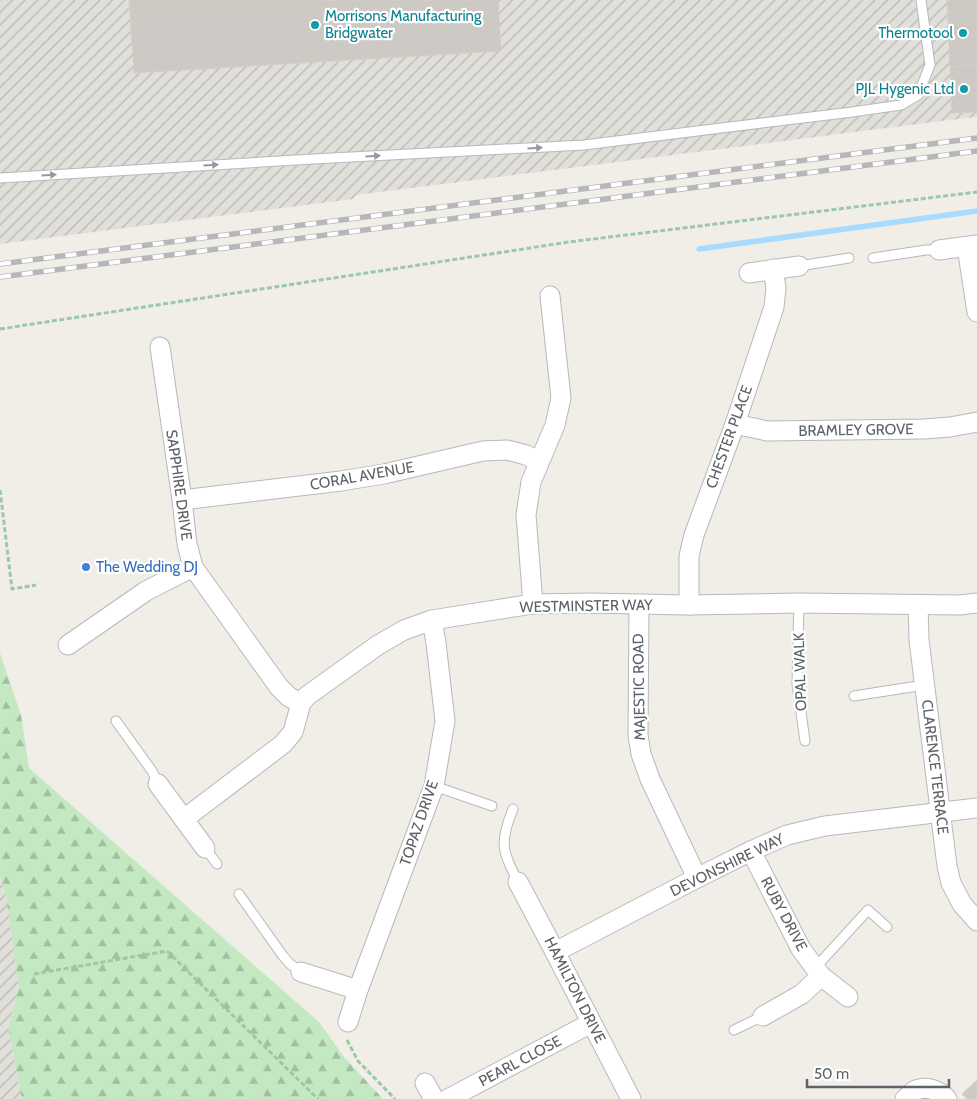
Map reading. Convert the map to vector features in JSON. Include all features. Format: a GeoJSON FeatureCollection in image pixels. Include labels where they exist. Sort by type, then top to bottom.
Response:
{"type":"FeatureCollection","features":[{"type":"Feature","properties":{"kind":"street"},"geometry":{"type":"LineString","coordinates":[[939,250],[972,246],[977,312]]}},
{"type":"Feature","properties":{"kind":"street"},"geometry":{"type":"LineString","coordinates":[[749,273],[799,266]]}},
{"type":"Feature","properties":{"kind":"street","name":"CHESTER PLACE"},"geometry":{"type":"LineString","coordinates":[[689,605],[690,556],[694,535],[735,424],[774,307],[776,288],[773,269]]}},
{"type":"Feature","properties":{"kind":"street"},"geometry":{"type":"LineString","coordinates":[[533,604],[526,515],[531,482],[555,425],[562,398],[550,296]]}},
{"type":"Feature","properties":{"kind":"street","name":"SAPPHIRE DRIVE"},"geometry":{"type":"LineString","coordinates":[[160,347],[187,544],[192,567],[279,687],[289,697],[301,703]]}},
{"type":"Feature","properties":{"kind":"street","name":"BRAMLEY GROVE"},"geometry":{"type":"LineString","coordinates":[[735,424],[767,431],[924,429],[977,422]]}},
{"type":"Feature","properties":{"kind":"street","name":"CORAL AVENUE"},"geometry":{"type":"LineString","coordinates":[[182,500],[342,482],[483,452],[507,450],[539,461]]}},
{"type":"Feature","properties":{"kind":"street"},"geometry":{"type":"LineString","coordinates":[[68,645],[146,591],[192,567]]}},
{"type":"Feature","properties":{"kind":"street","name":"WESTMINSTER WAY"},"geometry":{"type":"LineString","coordinates":[[301,703],[307,696],[378,645],[404,630],[432,620],[533,604],[689,605],[799,603],[960,605],[977,603]]}},
{"type":"Feature","properties":{"kind":"street","name":"MAJESTIC ROAD"},"geometry":{"type":"LineString","coordinates":[[638,604],[638,735],[641,754],[650,779],[697,878]]}},
{"type":"Feature","properties":{"kind":"street","name":"CLARENCE TERRACE"},"geometry":{"type":"LineString","coordinates":[[918,605],[919,640],[947,866],[951,883],[962,904],[977,921]]}},
{"type":"Feature","properties":{"kind":"street","name":"TOPAZ DRIVE"},"geometry":{"type":"LineString","coordinates":[[348,1022],[358,990],[434,786],[444,721],[432,620]]}},
{"type":"Feature","properties":{"kind":"street"},"geometry":{"type":"LineString","coordinates":[[184,819],[283,744],[293,732],[301,703]]}},
{"type":"Feature","properties":{"kind":"street"},"geometry":{"type":"LineString","coordinates":[[158,784],[205,848]]}},
{"type":"Feature","properties":{"kind":"street","name":"DEVONSHIRE WAY"},"geometry":{"type":"LineString","coordinates":[[555,952],[697,878],[787,835],[825,826],[977,808]]}},
{"type":"Feature","properties":{"kind":"street","name":"RUBY DRIVE"},"geometry":{"type":"LineString","coordinates":[[751,851],[801,949],[818,972],[848,997]]}},
{"type":"Feature","properties":{"kind":"street","name":"HAMILTON DRIVE"},"geometry":{"type":"LineString","coordinates":[[518,882],[631,1099]]}},
{"type":"Feature","properties":{"kind":"street"},"geometry":{"type":"LineString","coordinates":[[300,972],[358,990]]}},
{"type":"Feature","properties":{"kind":"street"},"geometry":{"type":"LineString","coordinates":[[763,1016],[802,994],[818,972]]}},
{"type":"Feature","properties":{"kind":"street","name":"PEARL CLOSE"},"geometry":{"type":"LineString","coordinates":[[448,1099],[592,1023]]}},
{"type":"Feature","properties":{"kind":"street"},"geometry":{"type":"LineString","coordinates":[[905,1099],[915,1091],[928,1088],[942,1094],[947,1099]]}},
{"type":"Feature","properties":{"kind":"lane"},"geometry":{"type":"LineString","coordinates":[[0,178],[584,145],[901,105],[918,95],[930,66],[921,0]]}},
{"type":"Feature","properties":{"kind":"lane"},"geometry":{"type":"LineString","coordinates":[[873,258],[926,250],[939,250]]}},
{"type":"Feature","properties":{"kind":"lane"},"geometry":{"type":"LineString","coordinates":[[799,266],[849,258]]}},
{"type":"Feature","properties":{"kind":"lane","name":"OPAL WALK"},"geometry":{"type":"LineString","coordinates":[[799,603],[797,684],[805,741]]}},
{"type":"Feature","properties":{"kind":"lane"},"geometry":{"type":"LineString","coordinates":[[854,696],[924,685]]}},
{"type":"Feature","properties":{"kind":"lane"},"geometry":{"type":"LineString","coordinates":[[116,721],[152,771],[158,784]]}},
{"type":"Feature","properties":{"kind":"lane"},"geometry":{"type":"LineString","coordinates":[[434,786],[492,806]]}},
{"type":"Feature","properties":{"kind":"lane"},"geometry":{"type":"LineString","coordinates":[[512,809],[506,826],[503,844],[506,859],[518,882]]}},
{"type":"Feature","properties":{"kind":"lane"},"geometry":{"type":"LineString","coordinates":[[205,848],[217,864]]}},
{"type":"Feature","properties":{"kind":"lane"},"geometry":{"type":"LineString","coordinates":[[239,894],[283,956],[300,972]]}},
{"type":"Feature","properties":{"kind":"lane"},"geometry":{"type":"LineString","coordinates":[[818,972],[868,910],[887,928]]}},
{"type":"Feature","properties":{"kind":"lane"},"geometry":{"type":"LineString","coordinates":[[734,1030],[763,1016]]}},
{"type":"Feature","properties":{"kind":"path"},"geometry":{"type":"LineString","coordinates":[[0,328],[569,242],[977,192]]}},
{"type":"Feature","properties":{"kind":"path"},"geometry":{"type":"LineString","coordinates":[[0,490],[12,589],[36,586]]}},
{"type":"Feature","properties":{"kind":"path"},"geometry":{"type":"LineString","coordinates":[[34,974],[168,951],[318,1099]]}},
{"type":"Feature","properties":{"kind":"path"},"geometry":{"type":"LineString","coordinates":[[348,1022],[346,1039],[358,1061],[395,1099]]}},
{"type":"Feature","properties":{"kind":"shaded area"},"geometry":{"type":"Polygon","coordinates":[[[0,0],[977,0],[977,117],[356,195],[353,199],[0,244],[0,0]]]}},
{"type":"Feature","properties":{"kind":"shaded area"},"geometry":{"type":"Polygon","coordinates":[[[0,874],[6,896],[19,987],[8,1028],[22,1099],[0,1099],[0,874]]]}},
{"type":"Feature","properties":{"kind":"green space"},"geometry":{"type":"Polygon","coordinates":[[[0,653],[21,715],[29,768],[319,1022],[344,1057],[383,1099],[22,1099],[8,1028],[19,987],[6,896],[0,874],[0,653]]]}},
{"type":"Feature","properties":{"kind":"building","name":"Morrisons Manufacturing Bridgwater"},"geometry":{"type":"Polygon","coordinates":[[[129,0],[498,0],[501,51],[134,73],[129,0]]]}},
{"type":"Feature","properties":{"kind":"building","name":"Thermotool"},"geometry":{"type":"Polygon","coordinates":[[[947,0],[977,0],[977,65],[950,67],[947,0]]]}},
{"type":"Feature","properties":{"kind":"building","name":"PJL Hygenic Ltd"},"geometry":{"type":"Polygon","coordinates":[[[977,65],[977,112],[952,113],[950,67],[977,65]]]}},
{"type":"Feature","properties":{"kind":"building"},"geometry":{"type":"Polygon","coordinates":[[[977,1080],[977,1099],[967,1099],[962,1094],[977,1080]]]}},
{"type":"Feature","properties":{"kind":"waterway"},"geometry":{"type":"LineString","coordinates":[[699,249],[977,211]]}},
{"type":"Feature","properties":{"kind":"railway"},"geometry":{"type":"LineString","coordinates":[[0,264],[977,138]]}},
{"type":"Feature","properties":{"kind":"railway"},"geometry":{"type":"LineString","coordinates":[[0,277],[977,151]]}},
{"type":"Feature","properties":{"kind":"place","name":"Morrisons Manufacturing Bridgwater"},"geometry":{"type":"Point","coordinates":[315,25]}},
{"type":"Feature","properties":{"kind":"place","name":"Thermotool"},"geometry":{"type":"Point","coordinates":[963,33]}},
{"type":"Feature","properties":{"kind":"place","name":"PJL Hygenic Ltd"},"geometry":{"type":"Point","coordinates":[964,89]}},
{"type":"Feature","properties":{"kind":"place","name":"The Wedding DJ"},"geometry":{"type":"Point","coordinates":[86,567]}}]}
